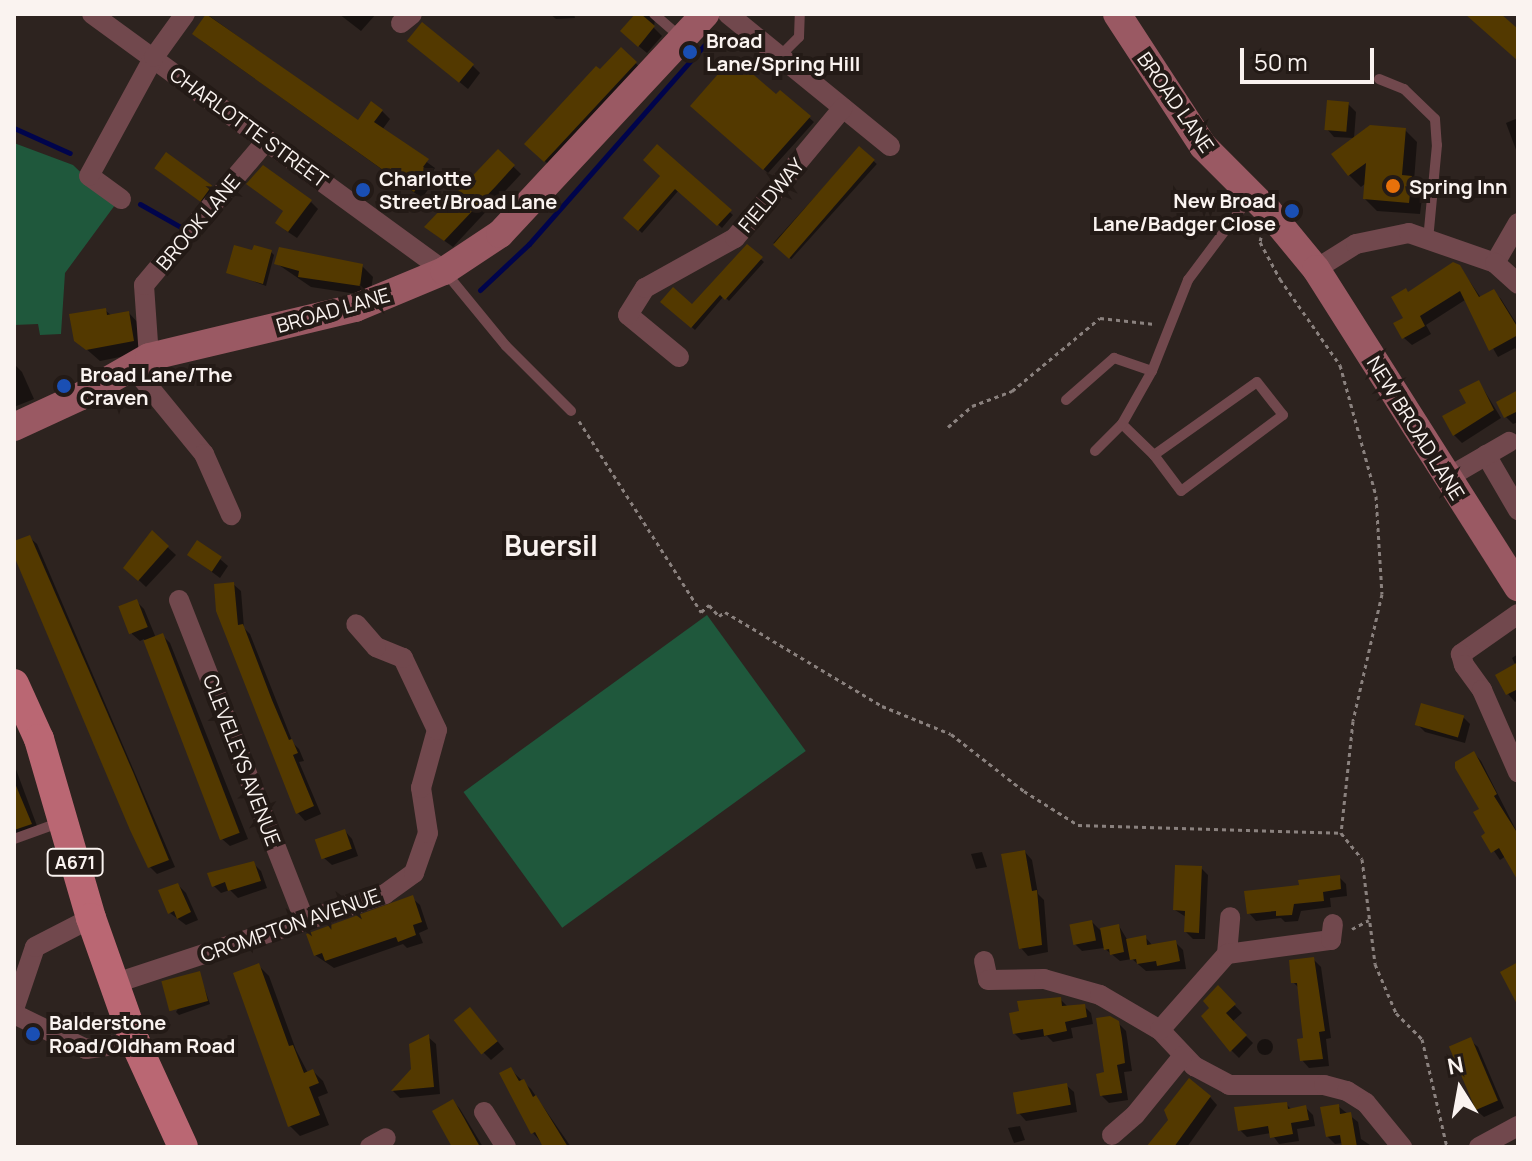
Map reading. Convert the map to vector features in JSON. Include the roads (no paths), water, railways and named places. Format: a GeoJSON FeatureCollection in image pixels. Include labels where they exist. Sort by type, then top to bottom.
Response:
{"type":"FeatureCollection","features":[{"type":"Feature","properties":{"kind":"main road","name":"BROAD LANE"},"geometry":{"type":"LineString","coordinates":[[14,427],[140,362],[355,308],[444,271],[500,234],[705,14]]}},
{"type":"Feature","properties":{"kind":"main road","name":"BROAD LANE"},"geometry":{"type":"LineString","coordinates":[[1117,14],[1203,146],[1260,204],[1316,269]]}},
{"type":"Feature","properties":{"kind":"main road","name":"NEW BROAD LANE"},"geometry":{"type":"LineString","coordinates":[[1316,269],[1518,587]]}},
{"type":"Feature","properties":{"kind":"main road","name":"A671"},"geometry":{"type":"LineString","coordinates":[[14,684],[39,739],[91,918],[135,1042],[183,1147]]}},
{"type":"Feature","properties":{"kind":"street","name":"CHARLOTTE STREET"},"geometry":{"type":"LineString","coordinates":[[92,14],[444,271]]}},
{"type":"Feature","properties":{"kind":"street"},"geometry":{"type":"LineString","coordinates":[[121,199],[89,176],[154,57],[185,14]]}},
{"type":"Feature","properties":{"kind":"street"},"geometry":{"type":"LineString","coordinates":[[728,14],[890,146]]}},
{"type":"Feature","properties":{"kind":"street","name":"FIELDWAY"},"geometry":{"type":"LineString","coordinates":[[679,357],[628,315],[645,288],[735,238],[843,108]]}},
{"type":"Feature","properties":{"kind":"street","name":"BROOK LANE"},"geometry":{"type":"LineString","coordinates":[[194,226],[267,140]]}},
{"type":"Feature","properties":{"kind":"street"},"geometry":{"type":"LineString","coordinates":[[1495,263],[1518,223]]}},
{"type":"Feature","properties":{"kind":"street"},"geometry":{"type":"LineString","coordinates":[[1316,269],[1356,244],[1409,233],[1495,263],[1518,284]]}},
{"type":"Feature","properties":{"kind":"street","name":"BROOK LANE"},"geometry":{"type":"LineString","coordinates":[[140,362],[144,285],[163,262]]}},
{"type":"Feature","properties":{"kind":"street"},"geometry":{"type":"LineString","coordinates":[[140,362],[204,454],[231,515]]}},
{"type":"Feature","properties":{"kind":"street"},"geometry":{"type":"LineString","coordinates":[[1447,478],[1509,442]]}},
{"type":"Feature","properties":{"kind":"street"},"geometry":{"type":"LineString","coordinates":[[1486,455],[1518,510]]}},
{"type":"Feature","properties":{"kind":"street","name":"CLEVELEYS AVENUE"},"geometry":{"type":"LineString","coordinates":[[179,600],[305,921]]}},
{"type":"Feature","properties":{"kind":"street"},"geometry":{"type":"LineString","coordinates":[[1518,614],[1461,654],[1464,665],[1482,690],[1518,772]]}},
{"type":"Feature","properties":{"kind":"street","name":"CROMPTON AVENUE"},"geometry":{"type":"LineString","coordinates":[[116,983],[385,894],[414,873],[428,833],[421,788],[437,730],[403,658],[376,647],[356,624]]}},
{"type":"Feature","properties":{"kind":"street"},"geometry":{"type":"LineString","coordinates":[[1160,1030],[1227,954],[1230,917]]}},
{"type":"Feature","properties":{"kind":"street"},"geometry":{"type":"LineString","coordinates":[[91,918],[35,947],[14,1011],[86,1049],[135,1042]]}},
{"type":"Feature","properties":{"kind":"street"},"geometry":{"type":"LineString","coordinates":[[1227,954],[1334,938]]}},
{"type":"Feature","properties":{"kind":"street"},"geometry":{"type":"LineString","coordinates":[[984,961],[988,980],[1044,979],[1100,995],[1160,1030],[1183,1056],[1229,1085],[1324,1085],[1347,1091],[1366,1103],[1402,1147]]}},
{"type":"Feature","properties":{"kind":"street"},"geometry":{"type":"LineString","coordinates":[[1112,1135],[1135,1115],[1183,1056]]}},
{"type":"Feature","properties":{"kind":"street"},"geometry":{"type":"LineString","coordinates":[[484,1112],[506,1147]]}},
{"type":"Feature","properties":{"kind":"street"},"geometry":{"type":"LineString","coordinates":[[1479,1147],[1518,1126]]}},
{"type":"Feature","properties":{"kind":"lane"},"geometry":{"type":"LineString","coordinates":[[654,14],[682,39]]}},
{"type":"Feature","properties":{"kind":"lane"},"geometry":{"type":"LineString","coordinates":[[780,56],[799,37],[800,14]]}},
{"type":"Feature","properties":{"kind":"lane"},"geometry":{"type":"LineString","coordinates":[[1379,79],[1404,89],[1435,119],[1437,145],[1428,240]]}},
{"type":"Feature","properties":{"kind":"lane"},"geometry":{"type":"LineString","coordinates":[[1095,451],[1122,424],[1152,371],[1188,280],[1260,204]]}},
{"type":"Feature","properties":{"kind":"lane"},"geometry":{"type":"LineString","coordinates":[[444,271],[506,346],[571,411]]}},
{"type":"Feature","properties":{"kind":"lane"},"geometry":{"type":"LineString","coordinates":[[1066,400],[1114,358],[1152,371]]}},
{"type":"Feature","properties":{"kind":"lane"},"geometry":{"type":"LineString","coordinates":[[1122,424],[1154,455],[1181,491],[1283,415],[1257,382],[1154,455]]}},
{"type":"Feature","properties":{"kind":"lane"},"geometry":{"type":"LineString","coordinates":[[14,839],[63,821]]}},
{"type":"Feature","properties":{"kind":"waterway"},"geometry":{"type":"LineString","coordinates":[[480,290],[529,244],[714,34]]}},
{"type":"Feature","properties":{"kind":"waterway"},"geometry":{"type":"LineString","coordinates":[[14,128],[70,153]]}},
{"type":"Feature","properties":{"kind":"waterway"},"geometry":{"type":"LineString","coordinates":[[140,204],[184,229]]}},
{"type":"Feature","properties":{"kind":"place","name":"Broad Lane/Spring Hill"},"geometry":{"type":"Point","coordinates":[690,52]}},
{"type":"Feature","properties":{"kind":"place","name":"Spring Inn"},"geometry":{"type":"Point","coordinates":[1393,186]}},
{"type":"Feature","properties":{"kind":"place","name":"Charlotte Street/Broad Lane"},"geometry":{"type":"Point","coordinates":[363,190]}},
{"type":"Feature","properties":{"kind":"place","name":"New Broad Lane/Badger Close"},"geometry":{"type":"Point","coordinates":[1292,211]}},
{"type":"Feature","properties":{"kind":"place","name":"Broad Lane/The Craven"},"geometry":{"type":"Point","coordinates":[64,386]}},
{"type":"Feature","properties":{"kind":"place","name":"Balderstone Road/Oldham Road"},"geometry":{"type":"Point","coordinates":[33,1034]}},
{"type":"Feature","properties":{"kind":"district","name":"Buersil"},"geometry":{"type":"Point","coordinates":[551,545]}}]}
